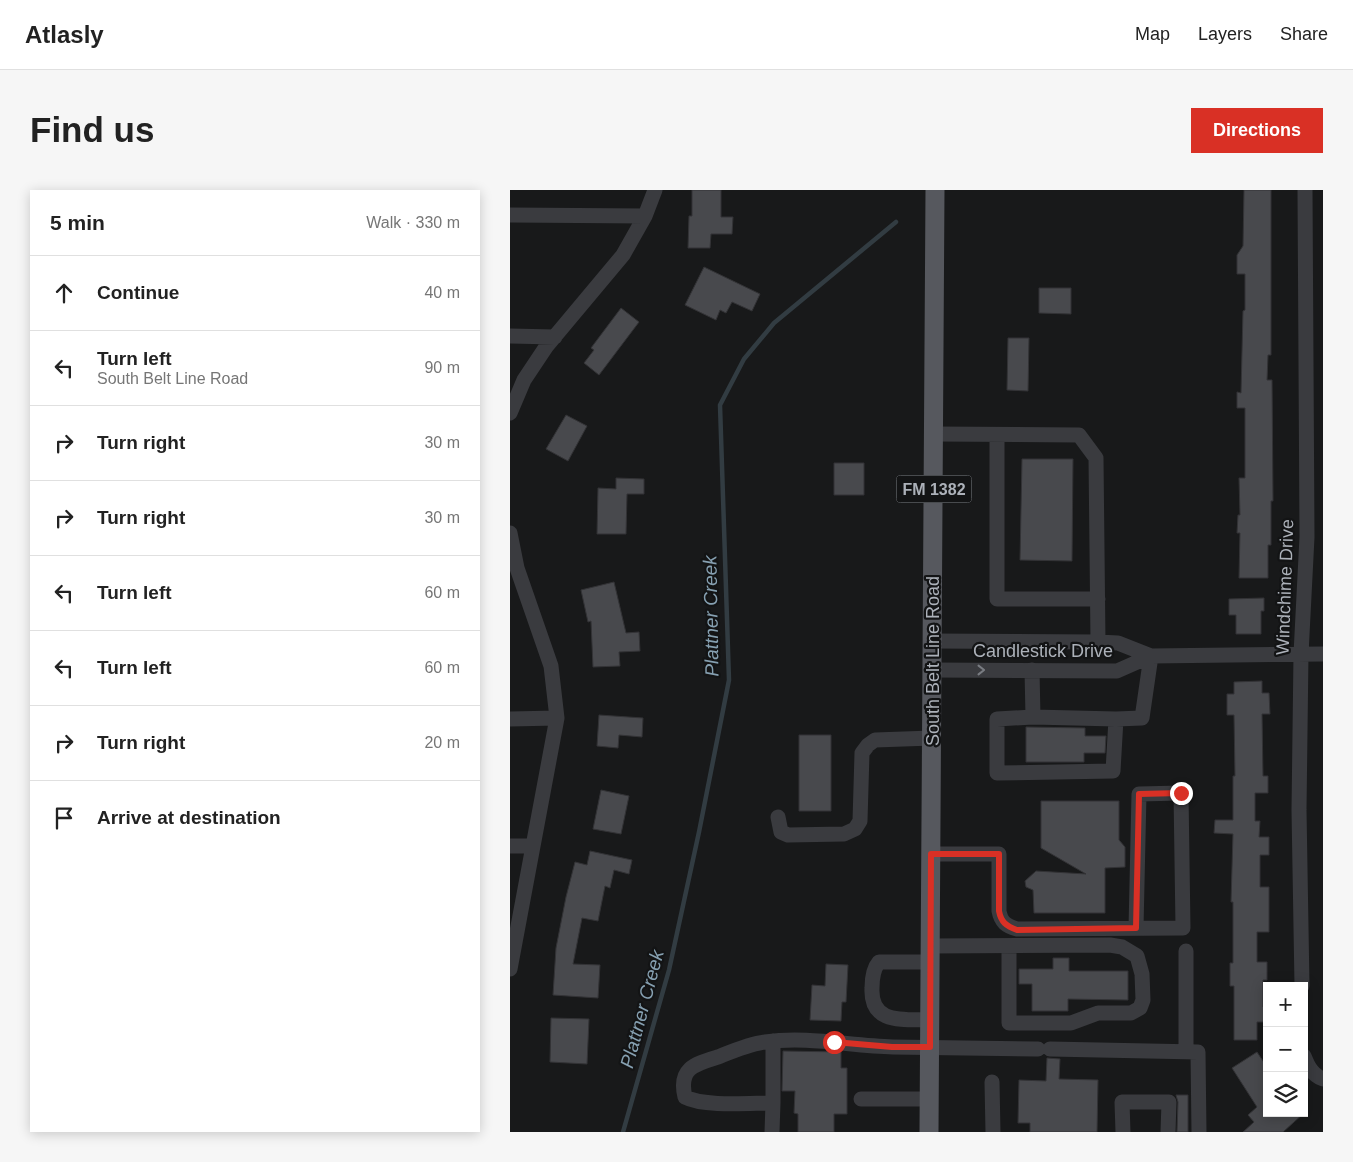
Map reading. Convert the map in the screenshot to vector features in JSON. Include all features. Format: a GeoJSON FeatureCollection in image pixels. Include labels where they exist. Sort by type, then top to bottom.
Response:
{"type":"FeatureCollection","features":[{"type":"Feature","properties":{"kind":"main road","name":"South Belt Line Road"},"geometry":{"type":"LineString","coordinates":[[929,1132],[935,190]]}},
{"type":"Feature","properties":{"kind":"street"},"geometry":{"type":"LineString","coordinates":[[510,413],[524,380],[555,337],[623,255],[645,216],[655,190]]}},
{"type":"Feature","properties":{"kind":"street","name":"Windchime Drive"},"geometry":{"type":"LineString","coordinates":[[1302,982],[1301,654],[1307,537],[1305,190]]}},
{"type":"Feature","properties":{"kind":"street"},"geometry":{"type":"LineString","coordinates":[[510,215],[645,216]]}},
{"type":"Feature","properties":{"kind":"street"},"geometry":{"type":"LineString","coordinates":[[510,336],[555,337]]}},
{"type":"Feature","properties":{"kind":"street"},"geometry":{"type":"LineString","coordinates":[[934,434],[1079,435],[1096,458],[1098,642]]}},
{"type":"Feature","properties":{"kind":"street"},"geometry":{"type":"LineString","coordinates":[[997,435],[997,598],[1098,599]]}},
{"type":"Feature","properties":{"kind":"street"},"geometry":{"type":"LineString","coordinates":[[510,533],[517,568],[517,589],[551,666],[556,718],[510,969]]}},
{"type":"Feature","properties":{"kind":"street","name":"Candlestick Drive"},"geometry":{"type":"LineString","coordinates":[[933,641],[1118,643],[1151,656],[1323,654]]}},
{"type":"Feature","properties":{"kind":"street"},"geometry":{"type":"LineString","coordinates":[[1116,719],[1113,771],[997,773],[996,719],[1033,717],[1142,718],[1151,656]]}},
{"type":"Feature","properties":{"kind":"street","name":"Candlestick Drive"},"geometry":{"type":"LineString","coordinates":[[933,670],[1117,671],[1151,656]]}},
{"type":"Feature","properties":{"kind":"street"},"geometry":{"type":"LineString","coordinates":[[1032,670],[1033,717]]}},
{"type":"Feature","properties":{"kind":"street"},"geometry":{"type":"LineString","coordinates":[[510,719],[556,718]]}},
{"type":"Feature","properties":{"kind":"street"},"geometry":{"type":"LineString","coordinates":[[778,817],[781,832],[788,835],[832,835],[851,832],[860,822],[862,753],[868,745],[875,740],[932,738]]}},
{"type":"Feature","properties":{"kind":"street"},"geometry":{"type":"LineString","coordinates":[[931,854],[999,854],[999,911],[1001,920],[1017,930],[1183,928],[1181,793],[1139,794],[1136,928]]}},
{"type":"Feature","properties":{"kind":"street"},"geometry":{"type":"LineString","coordinates":[[510,846],[533,846]]}},
{"type":"Feature","properties":{"kind":"street"},"geometry":{"type":"LineString","coordinates":[[930,1020],[889,1018],[877,1009],[872,1001],[872,991],[873,973],[879,962],[930,954],[1009,946],[1122,947],[1137,956],[1140,963],[1144,1000],[1140,1008],[1131,1013],[1098,1014],[1071,1023],[1009,1023],[1009,946]]}},
{"type":"Feature","properties":{"kind":"street"},"geometry":{"type":"LineString","coordinates":[[1186,950],[1186,1052]]}},
{"type":"Feature","properties":{"kind":"street"},"geometry":{"type":"LineString","coordinates":[[773,1103],[692,1101],[685,1097],[683,1088],[687,1070],[694,1065],[763,1042],[805,1039],[892,1047],[1198,1052],[1199,1132]]}},
{"type":"Feature","properties":{"kind":"street"},"geometry":{"type":"LineString","coordinates":[[772,1132],[773,1041]]}},
{"type":"Feature","properties":{"kind":"street"},"geometry":{"type":"LineString","coordinates":[[1308,1068],[1323,1079]]}},
{"type":"Feature","properties":{"kind":"street"},"geometry":{"type":"LineString","coordinates":[[992,1082],[993,1132]]}},
{"type":"Feature","properties":{"kind":"street"},"geometry":{"type":"LineString","coordinates":[[862,1099],[929,1099]]}},
{"type":"Feature","properties":{"kind":"street"},"geometry":{"type":"LineString","coordinates":[[1123,1132],[1122,1102],[1169,1102],[1168,1132]]}},
{"type":"Feature","properties":{"kind":"building"},"geometry":{"type":"Polygon","coordinates":[[[692,190],[721,190],[721,217],[733,217],[732,234],[711,234],[710,248],[688,248],[689,216],[692,216],[692,190]]]}},
{"type":"Feature","properties":{"kind":"building"},"geometry":{"type":"Polygon","coordinates":[[[1244,190],[1271,190],[1271,355],[1268,355],[1267,380],[1272,380],[1273,501],[1271,501],[1271,545],[1268,545],[1268,578],[1239,578],[1240,533],[1237,533],[1238,515],[1240,515],[1239,478],[1245,478],[1245,408],[1237,408],[1237,392],[1241,393],[1245,274],[1237,274],[1237,255],[1243,246],[1244,190]]]}},
{"type":"Feature","properties":{"kind":"building"},"geometry":{"type":"Polygon","coordinates":[[[704,267],[760,294],[752,311],[732,302],[726,313],[720,310],[716,320],[685,305],[704,267]]]}},
{"type":"Feature","properties":{"kind":"building"},"geometry":{"type":"Polygon","coordinates":[[[1039,288],[1071,288],[1071,314],[1039,313],[1039,288]]]}},
{"type":"Feature","properties":{"kind":"building"},"geometry":{"type":"Polygon","coordinates":[[[621,308],[639,322],[599,375],[584,363],[594,350],[591,348],[621,308]]]}},
{"type":"Feature","properties":{"kind":"building"},"geometry":{"type":"Polygon","coordinates":[[[1008,338],[1029,338],[1028,391],[1007,390],[1008,338]]]}},
{"type":"Feature","properties":{"kind":"building"},"geometry":{"type":"Polygon","coordinates":[[[566,415],[587,426],[568,461],[546,449],[566,415]]]}},
{"type":"Feature","properties":{"kind":"building"},"geometry":{"type":"Polygon","coordinates":[[[1022,459],[1073,459],[1072,561],[1020,560],[1022,459]]]}},
{"type":"Feature","properties":{"kind":"building"},"geometry":{"type":"Polygon","coordinates":[[[834,463],[864,463],[864,495],[834,495],[834,463]]]}},
{"type":"Feature","properties":{"kind":"building"},"geometry":{"type":"Polygon","coordinates":[[[616,478],[644,479],[644,494],[627,494],[626,534],[597,534],[598,488],[616,489],[616,478]]]}},
{"type":"Feature","properties":{"kind":"building"},"geometry":{"type":"Polygon","coordinates":[[[614,582],[626,633],[639,632],[640,651],[619,652],[620,666],[593,667],[591,621],[588,622],[581,590],[614,582]]]}},
{"type":"Feature","properties":{"kind":"building"},"geometry":{"type":"Polygon","coordinates":[[[1264,598],[1264,611],[1261,611],[1261,634],[1236,634],[1236,615],[1229,615],[1229,599],[1264,598]]]}},
{"type":"Feature","properties":{"kind":"building"},"geometry":{"type":"Polygon","coordinates":[[[1262,681],[1262,693],[1269,693],[1270,714],[1262,714],[1263,776],[1268,776],[1268,793],[1255,793],[1255,821],[1260,821],[1259,837],[1269,837],[1269,855],[1260,855],[1260,887],[1269,887],[1269,932],[1257,932],[1257,962],[1267,962],[1267,980],[1263,980],[1263,1022],[1257,1022],[1257,1040],[1234,1040],[1234,986],[1230,986],[1230,963],[1233,963],[1233,902],[1231,902],[1233,834],[1214,833],[1215,820],[1233,820],[1233,776],[1235,776],[1234,715],[1227,715],[1227,694],[1234,694],[1234,682],[1262,681]]]}},
{"type":"Feature","properties":{"kind":"building"},"geometry":{"type":"Polygon","coordinates":[[[599,715],[643,718],[642,737],[619,735],[618,748],[597,746],[599,715]]]}},
{"type":"Feature","properties":{"kind":"building"},"geometry":{"type":"Polygon","coordinates":[[[1026,727],[1085,728],[1085,736],[1106,736],[1105,753],[1084,753],[1084,762],[1026,762],[1026,727]]]}},
{"type":"Feature","properties":{"kind":"building"},"geometry":{"type":"Polygon","coordinates":[[[799,735],[831,735],[831,811],[799,811],[799,735]]]}},
{"type":"Feature","properties":{"kind":"building"},"geometry":{"type":"Polygon","coordinates":[[[601,790],[629,796],[621,834],[593,829],[601,790]]]}},
{"type":"Feature","properties":{"kind":"building"},"geometry":{"type":"Polygon","coordinates":[[[1041,801],[1119,801],[1119,840],[1125,847],[1125,867],[1105,868],[1105,913],[1034,913],[1033,890],[1026,887],[1025,881],[1036,871],[1086,874],[1041,848],[1041,801]]]}},
{"type":"Feature","properties":{"kind":"building"},"geometry":{"type":"Polygon","coordinates":[[[590,851],[632,860],[629,874],[614,870],[610,888],[605,886],[598,921],[582,918],[573,964],[600,965],[598,998],[553,995],[556,948],[566,897],[575,862],[587,865],[590,851]]]}},
{"type":"Feature","properties":{"kind":"building"},"geometry":{"type":"Polygon","coordinates":[[[1053,958],[1069,958],[1069,971],[1128,971],[1128,1000],[1068,999],[1068,1011],[1032,1011],[1032,984],[1019,984],[1019,969],[1053,969],[1053,958]]]}},
{"type":"Feature","properties":{"kind":"building"},"geometry":{"type":"Polygon","coordinates":[[[826,964],[848,965],[846,1002],[842,1002],[841,1021],[810,1020],[812,985],[825,986],[826,964]]]}},
{"type":"Feature","properties":{"kind":"building"},"geometry":{"type":"Polygon","coordinates":[[[551,1018],[589,1019],[587,1064],[550,1062],[551,1018]]]}},
{"type":"Feature","properties":{"kind":"building"},"geometry":{"type":"Polygon","coordinates":[[[783,1051],[841,1052],[841,1068],[847,1068],[847,1114],[834,1114],[834,1132],[798,1132],[798,1114],[794,1113],[795,1091],[782,1091],[783,1051]]]}},
{"type":"Feature","properties":{"kind":"building"},"geometry":{"type":"Polygon","coordinates":[[[1257,1052],[1263,1061],[1263,1117],[1300,1117],[1283,1132],[1243,1132],[1254,1122],[1248,1115],[1257,1107],[1232,1068],[1257,1052]]]}},
{"type":"Feature","properties":{"kind":"building"},"geometry":{"type":"Polygon","coordinates":[[[1047,1058],[1060,1059],[1059,1079],[1098,1080],[1097,1132],[1030,1132],[1030,1123],[1018,1123],[1019,1080],[1046,1081],[1047,1058]]]}},
{"type":"Feature","properties":{"kind":"building"},"geometry":{"type":"Polygon","coordinates":[[[1176,1095],[1188,1095],[1188,1132],[1177,1132],[1178,1102],[1176,1095]]]}},
{"type":"Feature","properties":{"kind":"waterway","name":"Plattner Creek"},"geometry":{"type":"LineString","coordinates":[[623,1132],[669,970],[729,680],[720,405],[744,359],[774,323],[896,222]]}},
{"type":"Feature","properties":{"kind":"route"},"geometry":{"type":"LineString","coordinates":[[834,1042],[892,1047],[930,1047],[931,854],[999,854],[999,911],[1001,920],[1017,930],[1136,928],[1139,794],[1181,793]]}}]}
